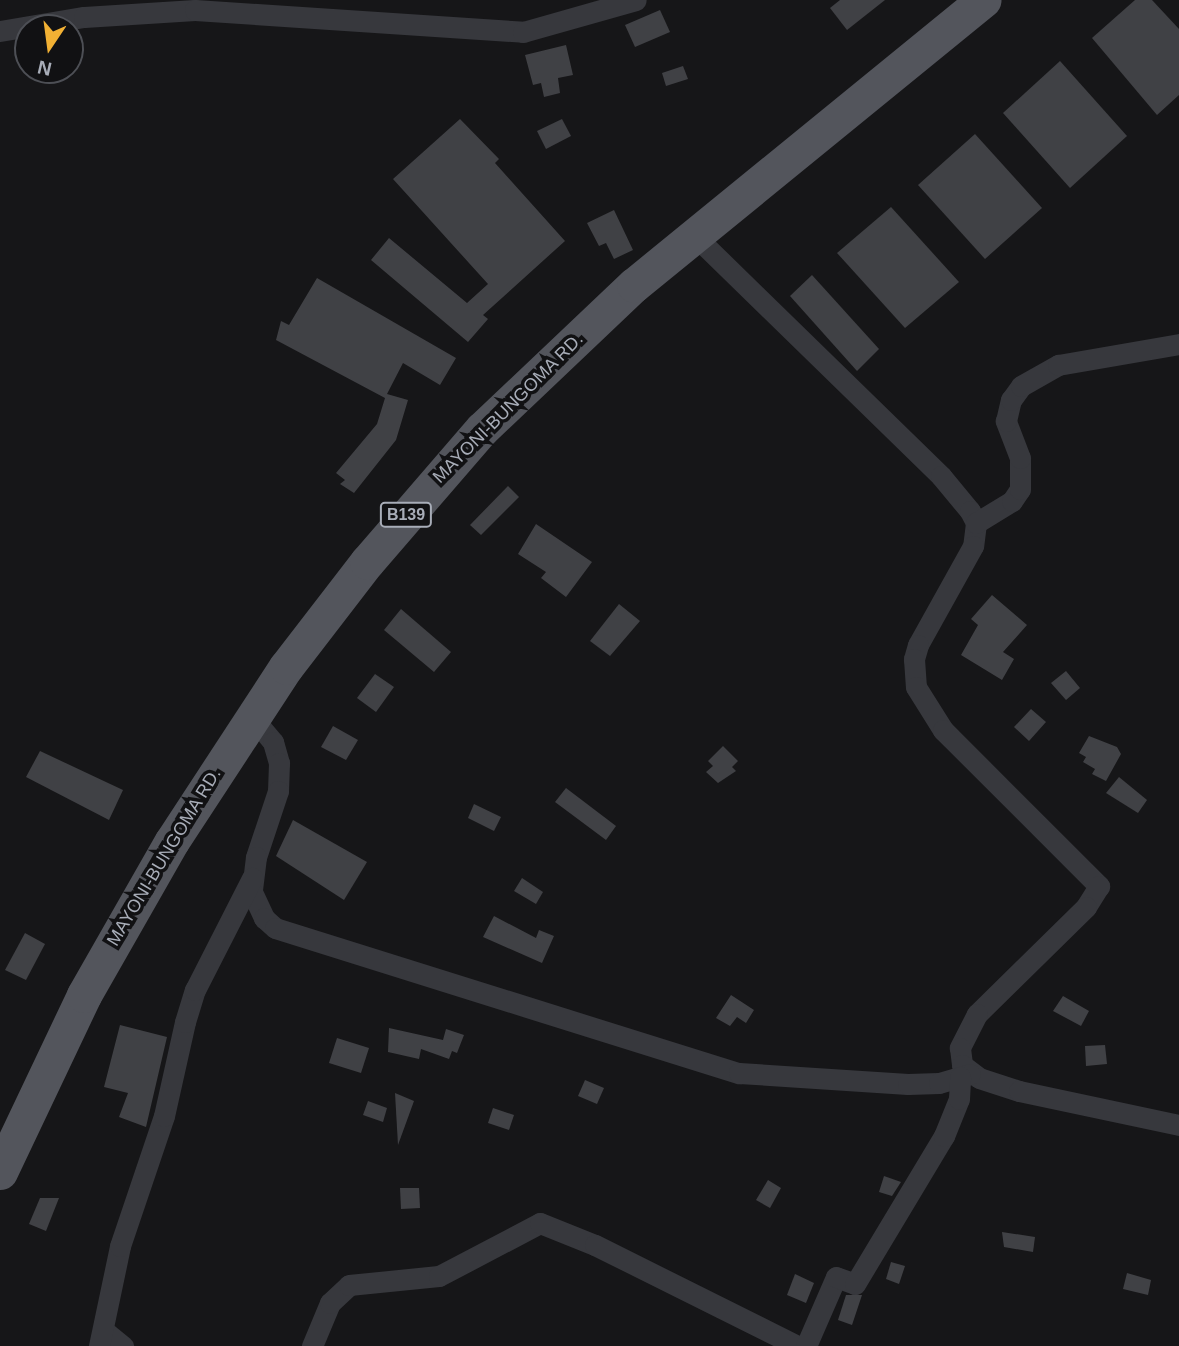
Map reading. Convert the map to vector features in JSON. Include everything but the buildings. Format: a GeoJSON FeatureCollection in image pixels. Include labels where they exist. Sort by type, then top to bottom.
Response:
{"type":"FeatureCollection","features":[{"type":"Feature","properties":{"kind":"main road","name":"MAYONI-BUNGOMA RD."},"geometry":{"type":"LineString","coordinates":[[0,1172],[47,1066],[119,928],[251,717],[367,562],[482,429],[693,234],[984,0]]}},
{"type":"Feature","properties":{"kind":"street"},"geometry":{"type":"LineString","coordinates":[[0,32],[84,17],[195,10],[523,32],[636,0]]}},
{"type":"Feature","properties":{"kind":"street"},"geometry":{"type":"LineString","coordinates":[[693,234],[941,476],[976,523]]}},
{"type":"Feature","properties":{"kind":"street"},"geometry":{"type":"LineString","coordinates":[[806,1346],[836,1277],[855,1284],[944,1136],[965,1076],[960,1048],[977,1014],[1099,890],[1092,876],[943,730],[916,688],[914,659],[918,645],[967,562],[976,523],[1012,501],[1020,488],[1020,458],[1006,421],[1011,400],[1021,386],[1058,365],[1179,344]]}},
{"type":"Feature","properties":{"kind":"street"},"geometry":{"type":"LineString","coordinates":[[123,1346],[101,1338],[120,1246],[164,1116],[195,990],[253,875],[280,776],[273,741],[251,717]]}},
{"type":"Feature","properties":{"kind":"street"},"geometry":{"type":"LineString","coordinates":[[253,875],[252,892],[264,918],[292,936],[712,1067],[859,1083],[939,1083],[965,1076],[1019,1091],[1179,1125]]}},
{"type":"Feature","properties":{"kind":"street"},"geometry":{"type":"LineString","coordinates":[[312,1346],[330,1303],[349,1285],[439,1276],[540,1223],[799,1346]]}}]}
